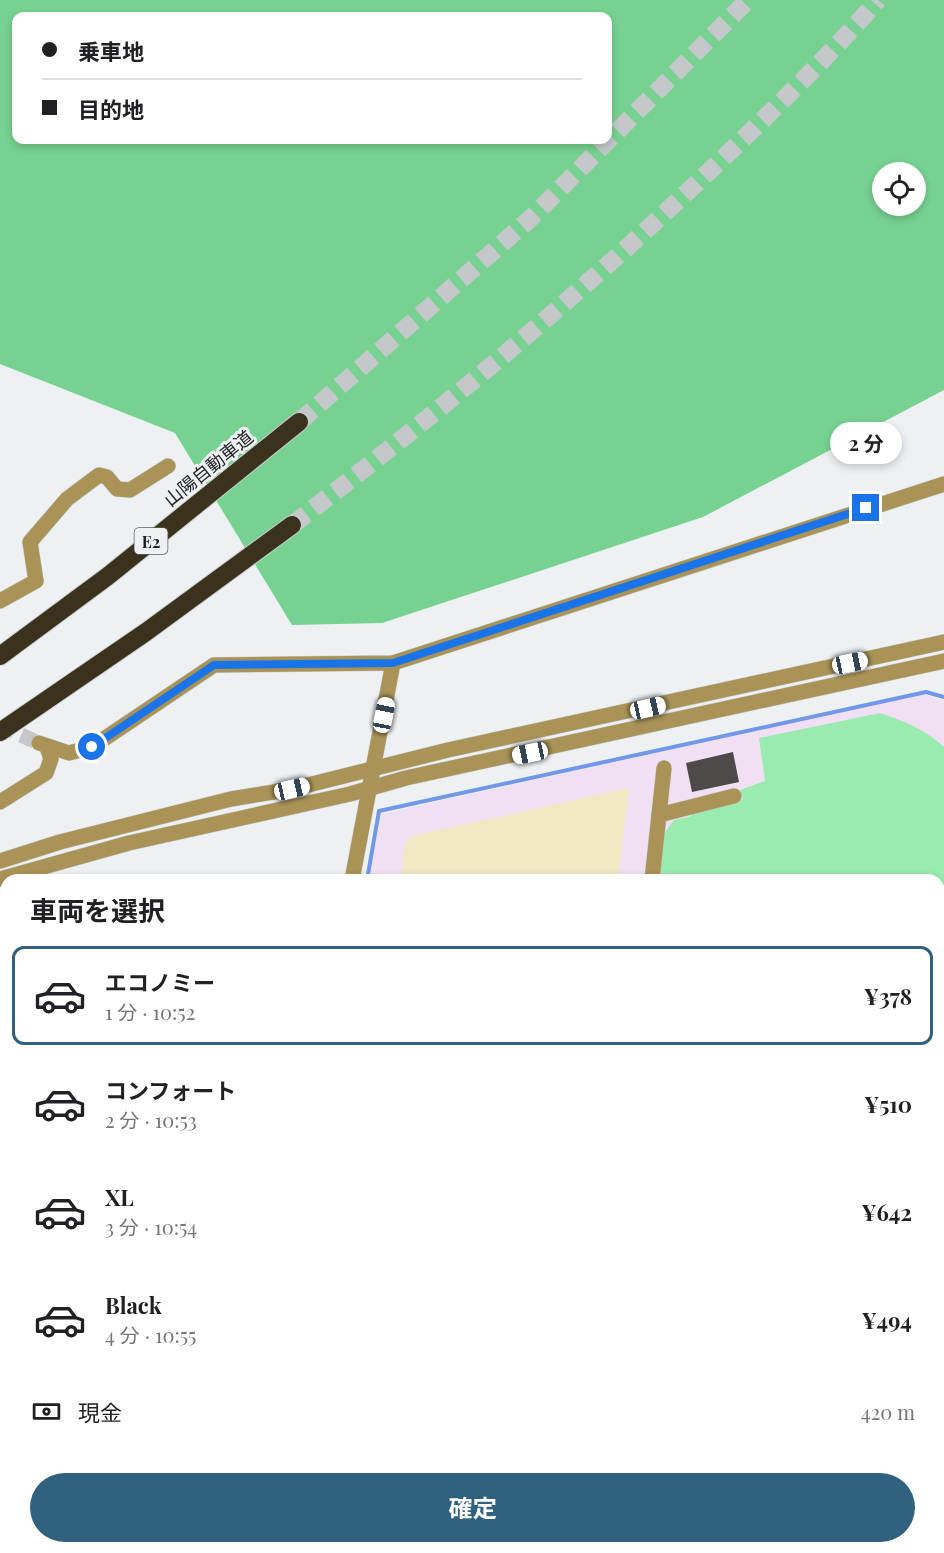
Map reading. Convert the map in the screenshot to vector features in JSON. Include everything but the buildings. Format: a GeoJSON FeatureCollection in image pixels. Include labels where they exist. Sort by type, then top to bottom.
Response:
{"type":"FeatureCollection","features":[{"type":"Feature","properties":{"kind":"highway","name":"山陽自動車道"},"geometry":{"type":"LineString","coordinates":[[0,656],[108,576],[300,422]]}},
{"type":"Feature","properties":{"kind":"highway"},"geometry":{"type":"LineString","coordinates":[[0,732],[146,633],[292,525]]}},
{"type":"Feature","properties":{"kind":"street"},"geometry":{"type":"LineString","coordinates":[[0,602],[36,581],[30,542],[67,499],[99,475],[107,477],[117,489],[130,490],[168,466]]}},
{"type":"Feature","properties":{"kind":"street"},"geometry":{"type":"LineString","coordinates":[[0,802],[214,665],[393,663],[944,484]]}},
{"type":"Feature","properties":{"kind":"street"},"geometry":{"type":"LineString","coordinates":[[0,861],[125,825],[448,750],[944,642]]}},
{"type":"Feature","properties":{"kind":"street"},"geometry":{"type":"LineString","coordinates":[[18,874],[129,843],[453,767],[506,758],[944,662]]}},
{"type":"Feature","properties":{"kind":"street"},"geometry":{"type":"LineString","coordinates":[[353,874],[393,663]]}},
{"type":"Feature","properties":{"kind":"street"},"geometry":{"type":"LineString","coordinates":[[46,773],[51,759],[43,745],[69,753],[82,750]]}},
{"type":"Feature","properties":{"kind":"street"},"geometry":{"type":"LineString","coordinates":[[653,874],[664,768]]}},
{"type":"Feature","properties":{"kind":"street"},"geometry":{"type":"LineString","coordinates":[[659,815],[734,796]]}},
{"type":"Feature","properties":{"kind":"shaded area"},"geometry":{"type":"Polygon","coordinates":[[[921,694],[944,700],[944,874],[370,874],[381,814],[921,694]]]}},
{"type":"Feature","properties":{"kind":"green space"},"geometry":{"type":"Polygon","coordinates":[[[0,0],[944,0],[944,390],[703,517],[382,623],[292,625],[175,433],[0,364],[0,0]]]}},
{"type":"Feature","properties":{"kind":"green space"},"geometry":{"type":"Polygon","coordinates":[[[880,713],[914,726],[929,735],[944,747],[944,874],[655,874],[658,842],[674,820],[689,817],[702,807],[743,799],[740,790],[765,781],[759,738],[880,713]]]}},
{"type":"Feature","properties":{"kind":"sand"},"geometry":{"type":"Polygon","coordinates":[[[629,788],[619,874],[402,874],[404,847],[411,836],[629,788]]]}},
{"type":"Feature","properties":{"kind":"waterway"},"geometry":{"type":"LineString","coordinates":[[368,874],[379,811],[926,692],[944,697]]}},
{"type":"Feature","properties":{"kind":"tunnel"},"geometry":{"type":"LineString","coordinates":[[612,137],[748,0]]}},
{"type":"Feature","properties":{"kind":"tunnel"},"geometry":{"type":"LineString","coordinates":[[292,525],[449,400],[651,226],[769,114],[836,47],[878,0]]}},
{"type":"Feature","properties":{"kind":"tunnel"},"geometry":{"type":"LineString","coordinates":[[299,422],[531,218],[605,144]]}},
{"type":"Feature","properties":{"kind":"tunnel"},"geometry":{"type":"LineString","coordinates":[[0,726],[39,743]]}},
{"type":"Feature","properties":{"kind":"route"},"geometry":{"type":"LineString","coordinates":[[92,747],[214,665],[393,663],[866,508]]}}]}
